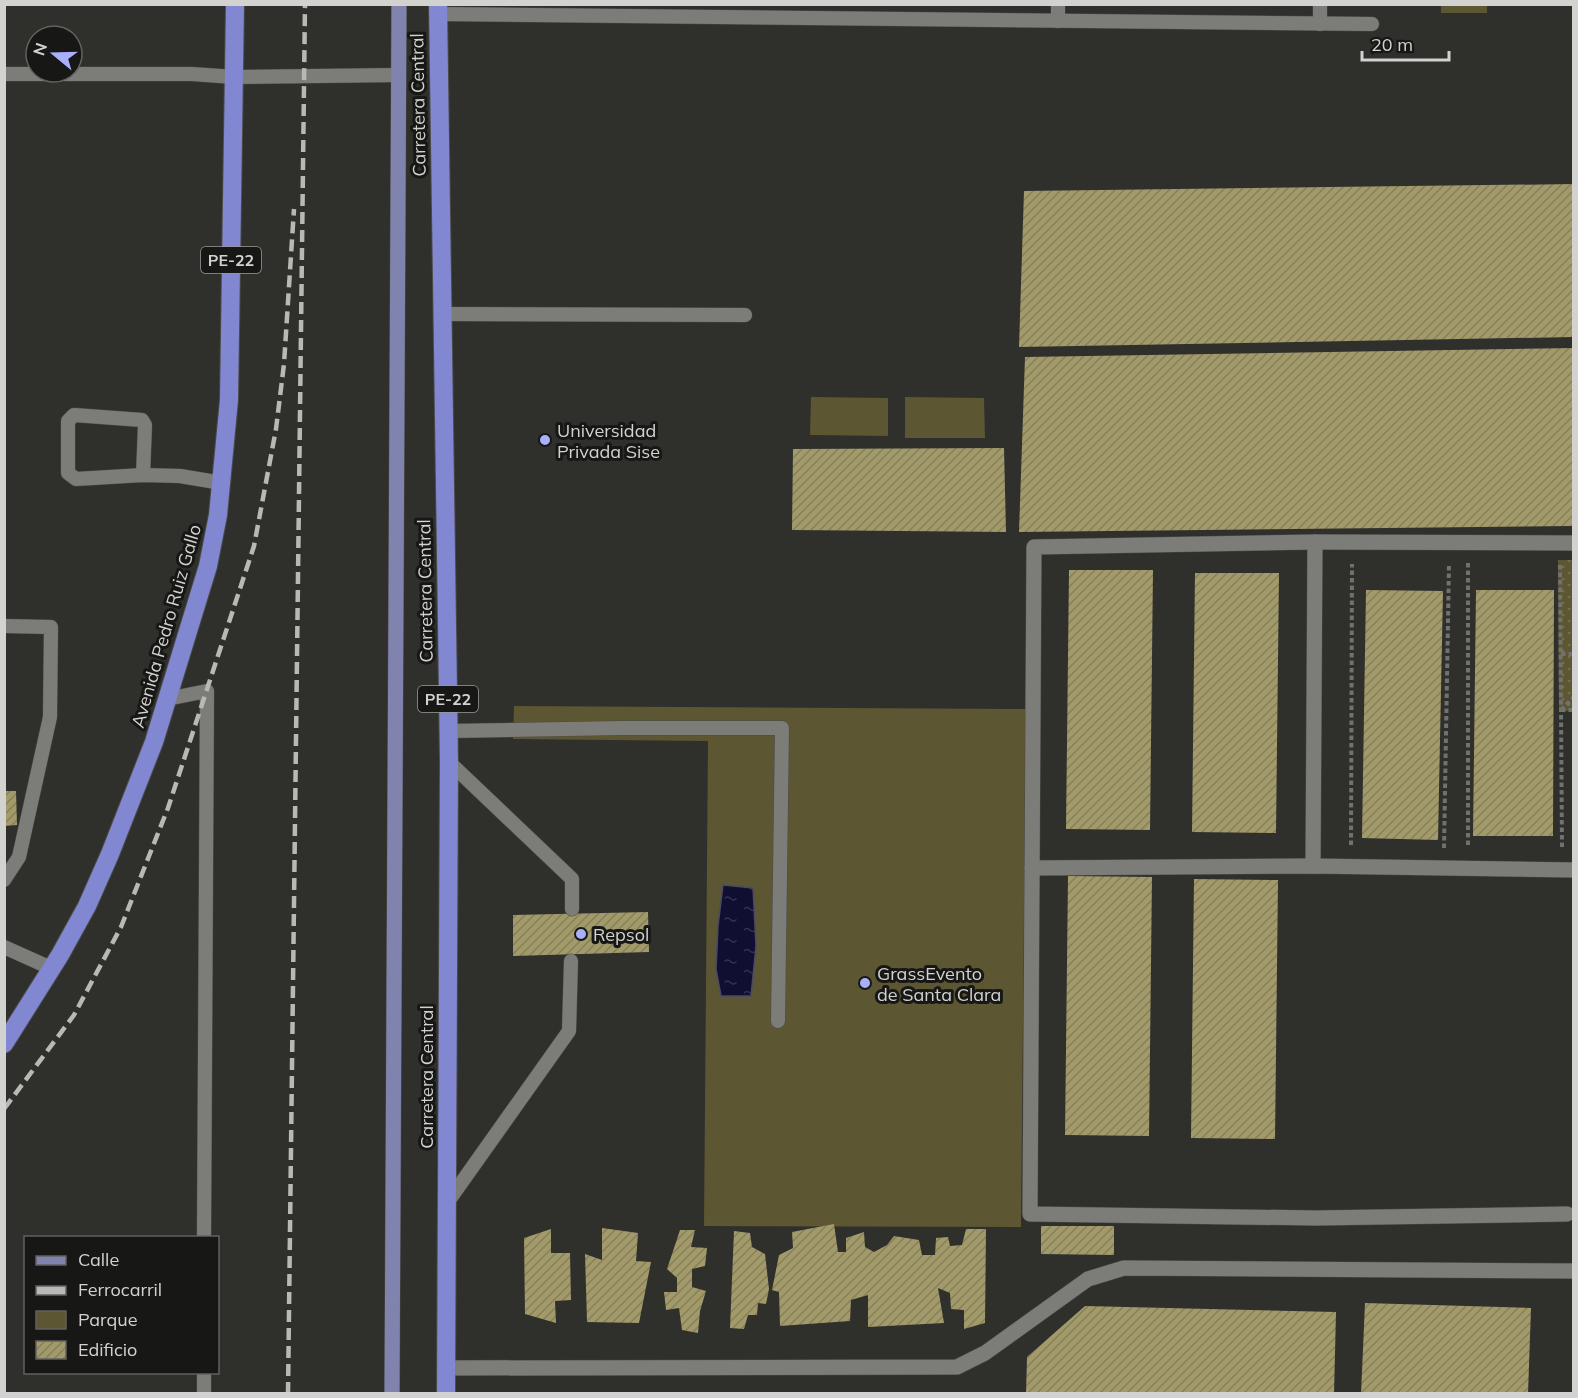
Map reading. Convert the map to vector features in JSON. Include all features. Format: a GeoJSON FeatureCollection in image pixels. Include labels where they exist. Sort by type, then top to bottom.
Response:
{"type":"FeatureCollection","features":[{"type":"Feature","properties":{"kind":"highway","name":"Avenida Pedro Ruiz Gallo"},"geometry":{"type":"LineString","coordinates":[[4,1044],[53,969],[87,906],[111,854],[154,742],[208,566],[218,515],[229,400],[235,4]]}},
{"type":"Feature","properties":{"kind":"highway","name":"Carretera Central"},"geometry":{"type":"LineString","coordinates":[[438,9],[449,762],[446,1394]]}},
{"type":"Feature","properties":{"kind":"main road","name":"Carretera Central"},"geometry":{"type":"LineString","coordinates":[[392,1394],[399,4]]}},
{"type":"Feature","properties":{"kind":"street"},"geometry":{"type":"LineString","coordinates":[[1313,866],[1315,542]]}},
{"type":"Feature","properties":{"kind":"street"},"geometry":{"type":"LineString","coordinates":[[1567,1214],[1316,1218],[1030,1214],[1034,547],[1315,542],[1574,543]]}},
{"type":"Feature","properties":{"kind":"street"},"geometry":{"type":"LineString","coordinates":[[1032,868],[1313,866],[1574,870]]}},
{"type":"Feature","properties":{"kind":"street"},"geometry":{"type":"LineString","coordinates":[[446,1368],[957,1367],[984,1353],[1088,1279],[1124,1268],[1574,1271]]}},
{"type":"Feature","properties":{"kind":"lane"},"geometry":{"type":"LineString","coordinates":[[1058,4],[1058,21]]}},
{"type":"Feature","properties":{"kind":"lane"},"geometry":{"type":"LineString","coordinates":[[1320,4],[1320,24]]}},
{"type":"Feature","properties":{"kind":"lane"},"geometry":{"type":"LineString","coordinates":[[438,9],[1058,21],[1372,24]]}},
{"type":"Feature","properties":{"kind":"lane"},"geometry":{"type":"LineString","coordinates":[[4,74],[192,74],[234,77],[399,75]]}},
{"type":"Feature","properties":{"kind":"lane"},"geometry":{"type":"LineString","coordinates":[[442,314],[745,315]]}},
{"type":"Feature","properties":{"kind":"lane"},"geometry":{"type":"LineString","coordinates":[[143,475],[144,425],[142,420],[74,415],[68,421],[68,473],[76,479],[143,475],[180,476],[222,483]]}},
{"type":"Feature","properties":{"kind":"lane"},"geometry":{"type":"LineString","coordinates":[[4,626],[51,627],[51,638],[50,717],[19,857],[4,880]]}},
{"type":"Feature","properties":{"kind":"lane"},"geometry":{"type":"LineString","coordinates":[[167,699],[207,692],[204,1236]]}},
{"type":"Feature","properties":{"kind":"lane"},"geometry":{"type":"LineString","coordinates":[[448,731],[782,728],[778,1021]]}},
{"type":"Feature","properties":{"kind":"lane"},"geometry":{"type":"LineString","coordinates":[[449,762],[572,879],[572,909]]}},
{"type":"Feature","properties":{"kind":"lane"},"geometry":{"type":"LineString","coordinates":[[4,947],[53,969]]}},
{"type":"Feature","properties":{"kind":"lane"},"geometry":{"type":"LineString","coordinates":[[447,1203],[569,1032],[571,961]]}},
{"type":"Feature","properties":{"kind":"lane"},"geometry":{"type":"LineString","coordinates":[[204,1374],[204,1394]]}},
{"type":"Feature","properties":{"kind":"path"},"geometry":{"type":"LineString","coordinates":[[1351,854],[1352,560]]}},
{"type":"Feature","properties":{"kind":"path"},"geometry":{"type":"LineString","coordinates":[[1560,561],[1562,855]]}},
{"type":"Feature","properties":{"kind":"path"},"geometry":{"type":"LineString","coordinates":[[1468,562],[1468,855]]}},
{"type":"Feature","properties":{"kind":"path"},"geometry":{"type":"LineString","coordinates":[[1444,855],[1449,563]]}},
{"type":"Feature","properties":{"kind":"path"},"geometry":{"type":"LineString","coordinates":[[1561,654],[1574,654]]}},
{"type":"Feature","properties":{"kind":"path"},"geometry":{"type":"LineString","coordinates":[[1560,710],[1574,697]]}},
{"type":"Feature","properties":{"kind":"path"},"geometry":{"type":"LineString","coordinates":[[1560,710],[1574,710]]}},
{"type":"Feature","properties":{"kind":"green space"},"geometry":{"type":"Polygon","coordinates":[[[1441,5],[1487,5],[1487,13],[1441,13],[1441,5]]]}},
{"type":"Feature","properties":{"kind":"green space"},"geometry":{"type":"Polygon","coordinates":[[[811,397],[888,398],[888,436],[810,435],[811,397]]]}},
{"type":"Feature","properties":{"kind":"green space"},"geometry":{"type":"Polygon","coordinates":[[[905,397],[984,398],[985,438],[905,438],[905,397]]]}},
{"type":"Feature","properties":{"kind":"green space"},"geometry":{"type":"Polygon","coordinates":[[[1558,560],[1573,560],[1573,711],[1559,711],[1558,560]]]}},
{"type":"Feature","properties":{"kind":"green space","name":"GrassEvento de Santa Clara"},"geometry":{"type":"Polygon","coordinates":[[[514,706],[1026,709],[1021,1227],[704,1226],[708,741],[513,739],[514,706]]]}},
{"type":"Feature","properties":{"kind":"water"},"geometry":{"type":"Polygon","coordinates":[[[723,885],[753,888],[756,946],[751,996],[721,996],[716,969],[723,885]]]}},
{"type":"Feature","properties":{"kind":"building"},"geometry":{"type":"Polygon","coordinates":[[[1574,184],[1574,337],[1019,347],[1024,191],[1574,184]]]}},
{"type":"Feature","properties":{"kind":"building"},"geometry":{"type":"Polygon","coordinates":[[[1574,348],[1574,526],[1019,532],[1025,357],[1574,348]]]}},
{"type":"Feature","properties":{"kind":"building"},"geometry":{"type":"Polygon","coordinates":[[[1004,448],[1006,532],[792,530],[793,449],[1004,448]]]}},
{"type":"Feature","properties":{"kind":"building"},"geometry":{"type":"Polygon","coordinates":[[[1069,570],[1153,570],[1150,830],[1066,829],[1069,570]]]}},
{"type":"Feature","properties":{"kind":"building"},"geometry":{"type":"Polygon","coordinates":[[[1195,573],[1279,573],[1276,833],[1192,832],[1195,573]]]}},
{"type":"Feature","properties":{"kind":"building"},"geometry":{"type":"Polygon","coordinates":[[[1366,590],[1443,591],[1438,840],[1362,838],[1366,590]]]}},
{"type":"Feature","properties":{"kind":"building"},"geometry":{"type":"Polygon","coordinates":[[[1476,590],[1554,590],[1553,836],[1473,836],[1476,590]]]}},
{"type":"Feature","properties":{"kind":"building"},"geometry":{"type":"Polygon","coordinates":[[[4,791],[16,791],[17,825],[4,826],[4,791]]]}},
{"type":"Feature","properties":{"kind":"building"},"geometry":{"type":"Polygon","coordinates":[[[1068,876],[1152,877],[1149,1136],[1065,1135],[1068,876]]]}},
{"type":"Feature","properties":{"kind":"building"},"geometry":{"type":"Polygon","coordinates":[[[1194,879],[1278,880],[1275,1139],[1191,1138],[1194,879]]]}},
{"type":"Feature","properties":{"kind":"building","name":"Repsol"},"geometry":{"type":"Polygon","coordinates":[[[648,912],[649,952],[513,956],[513,915],[648,912]]]}},
{"type":"Feature","properties":{"kind":"building"},"geometry":{"type":"Polygon","coordinates":[[[834,1224],[838,1252],[846,1252],[846,1238],[864,1232],[865,1247],[874,1252],[887,1245],[894,1236],[919,1240],[922,1255],[935,1255],[936,1238],[948,1237],[950,1246],[962,1245],[966,1229],[986,1229],[985,1323],[964,1329],[964,1310],[951,1309],[950,1293],[938,1288],[944,1323],[868,1327],[868,1295],[851,1300],[850,1321],[780,1326],[779,1292],[772,1290],[779,1255],[793,1248],[792,1232],[834,1224]]]}},
{"type":"Feature","properties":{"kind":"building"},"geometry":{"type":"Polygon","coordinates":[[[1041,1226],[1114,1226],[1114,1255],[1041,1254],[1041,1226]]]}},
{"type":"Feature","properties":{"kind":"building"},"geometry":{"type":"Polygon","coordinates":[[[602,1228],[638,1233],[636,1261],[651,1262],[639,1323],[587,1322],[585,1254],[602,1260],[602,1228]]]}},
{"type":"Feature","properties":{"kind":"building"},"geometry":{"type":"Polygon","coordinates":[[[551,1229],[551,1253],[570,1253],[571,1300],[555,1301],[556,1323],[525,1314],[524,1238],[551,1229]]]}},
{"type":"Feature","properties":{"kind":"building"},"geometry":{"type":"Polygon","coordinates":[[[680,1230],[695,1230],[691,1247],[707,1248],[705,1266],[692,1269],[692,1287],[706,1291],[700,1311],[698,1333],[682,1330],[679,1308],[666,1310],[664,1292],[677,1292],[677,1278],[667,1269],[680,1230]]]}},
{"type":"Feature","properties":{"kind":"building"},"geometry":{"type":"Polygon","coordinates":[[[734,1231],[750,1233],[752,1247],[765,1254],[769,1289],[766,1304],[758,1303],[757,1315],[748,1315],[744,1329],[730,1328],[734,1231]]]}},
{"type":"Feature","properties":{"kind":"building"},"geometry":{"type":"Polygon","coordinates":[[[1365,1303],[1531,1308],[1528,1394],[1361,1394],[1365,1303]]]}},
{"type":"Feature","properties":{"kind":"building"},"geometry":{"type":"Polygon","coordinates":[[[1085,1306],[1336,1312],[1334,1394],[1026,1394],[1027,1357],[1085,1306]]]}},
{"type":"Feature","properties":{"kind":"railway"},"geometry":{"type":"LineString","coordinates":[[288,1394],[305,4]]}},
{"type":"Feature","properties":{"kind":"railway"},"geometry":{"type":"LineString","coordinates":[[4,1109],[74,1015],[121,927],[168,808],[254,546],[276,429],[284,364],[294,209]]}},
{"type":"Feature","properties":{"kind":"place","name":"Universidad Privada Sise"},"geometry":{"type":"Point","coordinates":[545,440]}},
{"type":"Feature","properties":{"kind":"place","name":"Repsol"},"geometry":{"type":"Point","coordinates":[581,934]}},
{"type":"Feature","properties":{"kind":"place","name":"GrassEvento de Santa Clara"},"geometry":{"type":"Point","coordinates":[865,983]}}]}
